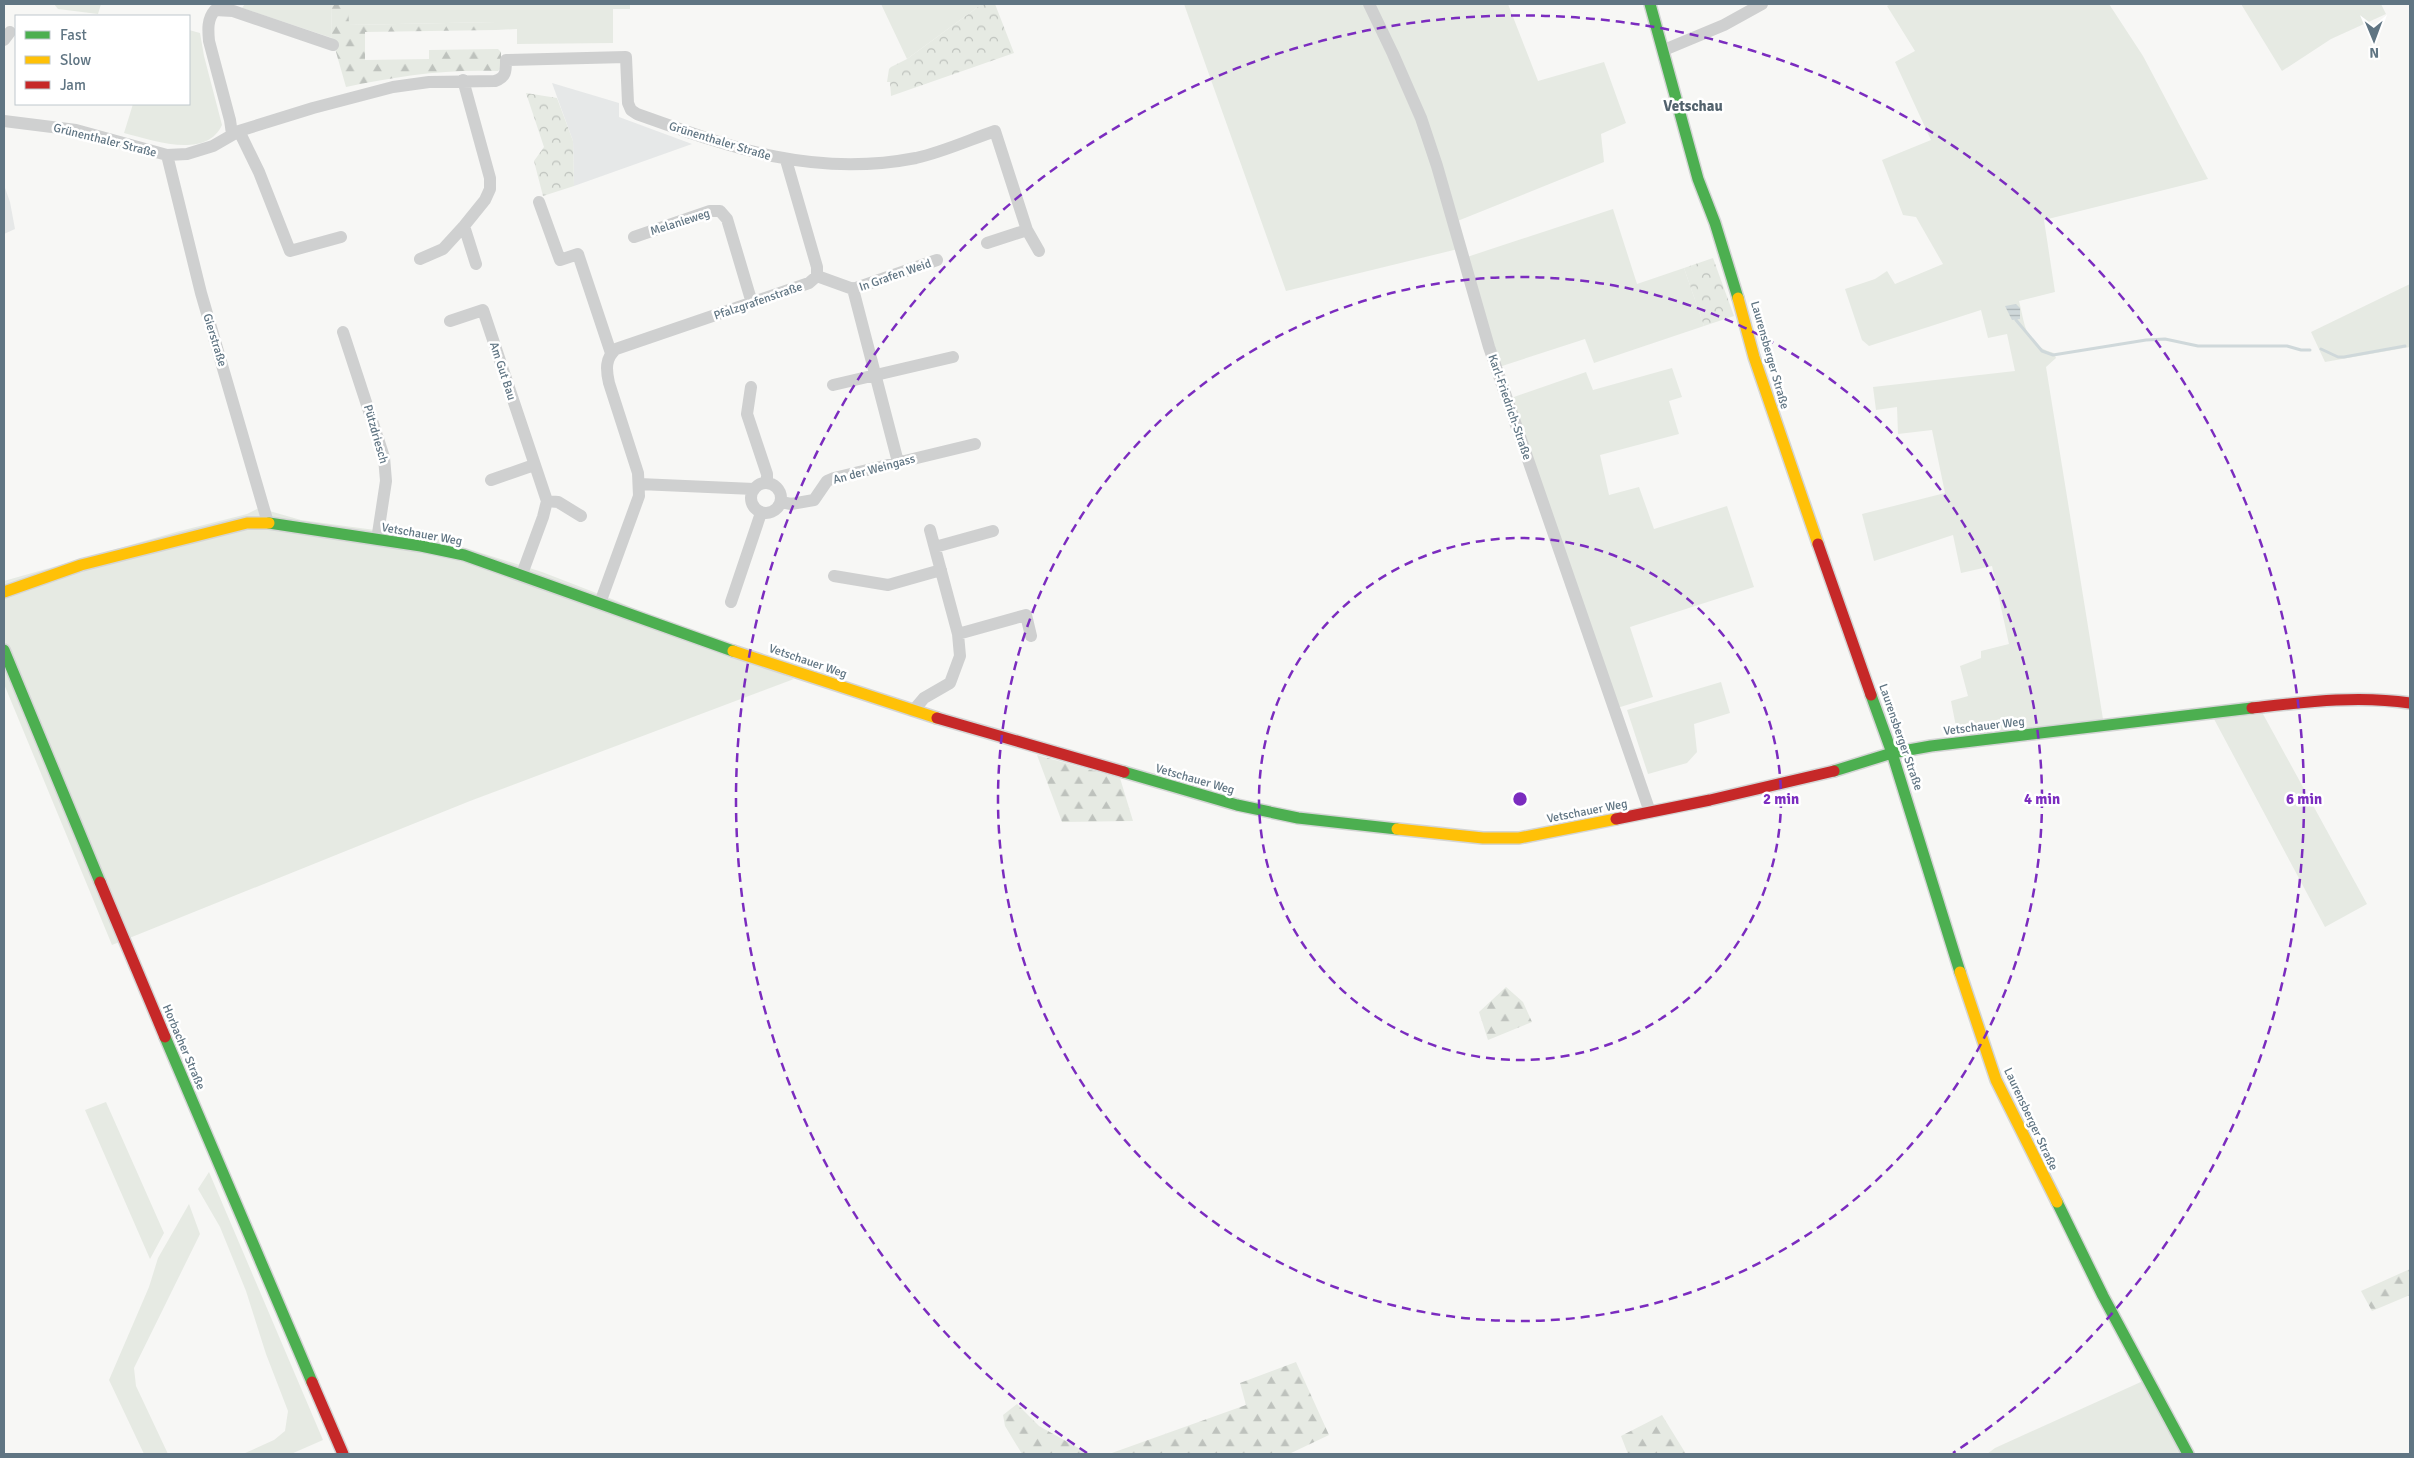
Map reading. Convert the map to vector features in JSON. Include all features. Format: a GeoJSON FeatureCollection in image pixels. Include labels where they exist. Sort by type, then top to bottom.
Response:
{"type":"FeatureCollection","features":[{"type":"Feature","properties":{"kind":"street","name":"Karl-Friedrich-Straße"},"geometry":{"type":"LineString","coordinates":[[1369,4],[1394,54],[1421,118],[1437,166],[1489,347],[1650,812]]}},
{"type":"Feature","properties":{"kind":"street","name":"Laurensberger Straße"},"geometry":{"type":"LineString","coordinates":[[1650,4],[1698,180],[1735,286],[1754,357],[1779,434],[1892,753],[1982,1042],[1996,1080],[2103,1296],[2188,1454]]}},
{"type":"Feature","properties":{"kind":"street"},"geometry":{"type":"LineString","coordinates":[[1664,50],[1724,25],[1762,4]]}},
{"type":"Feature","properties":{"kind":"street"},"geometry":{"type":"LineString","coordinates":[[333,45],[225,6],[215,10],[210,16],[208,29],[211,54],[230,120],[235,133],[258,172],[290,251],[340,237]]}},
{"type":"Feature","properties":{"kind":"street","name":"Grünenthaler Straße"},"geometry":{"type":"LineString","coordinates":[[4,121],[76,130],[168,155],[187,154],[212,146],[235,133],[313,108],[393,86],[463,80],[495,81],[503,78],[506,73],[506,60],[626,57],[628,103],[631,110],[637,114],[737,148],[786,160],[834,166],[876,164],[934,153],[995,131],[1026,230],[1039,251]]}},
{"type":"Feature","properties":{"kind":"street"},"geometry":{"type":"LineString","coordinates":[[420,259],[443,249],[485,200],[490,190],[490,178],[463,80]]}},
{"type":"Feature","properties":{"kind":"street","name":"Gierstraße"},"geometry":{"type":"LineString","coordinates":[[168,155],[201,293],[268,523]]}},
{"type":"Feature","properties":{"kind":"street","name":"Pfalzgrafenstraße"},"geometry":{"type":"LineString","coordinates":[[611,353],[616,348],[809,283],[816,276],[817,267],[786,160]]}},
{"type":"Feature","properties":{"kind":"street"},"geometry":{"type":"LineString","coordinates":[[540,202],[560,260],[578,254],[611,353],[608,360],[607,374],[638,473],[639,496],[600,603]]}},
{"type":"Feature","properties":{"kind":"street","name":"Melanieweg"},"geometry":{"type":"LineString","coordinates":[[634,237],[710,211],[720,211],[727,219],[752,303]]}},
{"type":"Feature","properties":{"kind":"street"},"geometry":{"type":"LineString","coordinates":[[464,226],[476,264]]}},
{"type":"Feature","properties":{"kind":"street"},"geometry":{"type":"LineString","coordinates":[[987,243],[1026,230]]}},
{"type":"Feature","properties":{"kind":"street","name":"In Grafen Weid"},"geometry":{"type":"LineString","coordinates":[[816,276],[853,289],[937,260]]}},
{"type":"Feature","properties":{"kind":"street","name":"In Grafen Weid"},"geometry":{"type":"LineString","coordinates":[[853,289],[877,374],[898,462]]}},
{"type":"Feature","properties":{"kind":"street","name":"Am Gut Bau"},"geometry":{"type":"LineString","coordinates":[[450,322],[483,310],[547,501]]}},
{"type":"Feature","properties":{"kind":"street","name":"Pützdriesch"},"geometry":{"type":"LineString","coordinates":[[343,332],[384,457],[386,481],[377,540]]}},
{"type":"Feature","properties":{"kind":"street"},"geometry":{"type":"LineString","coordinates":[[833,386],[953,357]]}},
{"type":"Feature","properties":{"kind":"street"},"geometry":{"type":"LineString","coordinates":[[751,387],[747,414],[767,474],[767,483]]}},
{"type":"Feature","properties":{"kind":"street","name":"An der Weingass"},"geometry":{"type":"LineString","coordinates":[[761,513],[773,512],[781,502],[791,504],[814,500],[827,481],[834,478],[975,444]]}},
{"type":"Feature","properties":{"kind":"street"},"geometry":{"type":"LineString","coordinates":[[491,480],[534,465]]}},
{"type":"Feature","properties":{"kind":"street"},"geometry":{"type":"LineString","coordinates":[[639,484],[754,489],[767,483]]}},
{"type":"Feature","properties":{"kind":"street"},"geometry":{"type":"LineString","coordinates":[[767,483],[778,489],[781,502]]}},
{"type":"Feature","properties":{"kind":"street"},"geometry":{"type":"LineString","coordinates":[[731,602],[761,513],[752,502],[754,489]]}},
{"type":"Feature","properties":{"kind":"street"},"geometry":{"type":"LineString","coordinates":[[522,574],[547,501],[558,502],[581,516]]}},
{"type":"Feature","properties":{"kind":"street","name":"Vetschauer Weg"},"geometry":{"type":"LineString","coordinates":[[4,592],[74,567],[138,549],[247,523],[268,523],[377,540],[464,555],[522,574],[717,645],[913,711],[1237,805],[1298,818],[1507,839],[1650,812],[1823,774],[1892,753],[1931,746],[2324,700],[2382,699],[2410,703]]}},
{"type":"Feature","properties":{"kind":"street"},"geometry":{"type":"LineString","coordinates":[[913,711],[924,698],[950,683],[960,656],[958,634],[930,530]]}},
{"type":"Feature","properties":{"kind":"street"},"geometry":{"type":"LineString","coordinates":[[935,547],[993,531]]}},
{"type":"Feature","properties":{"kind":"street"},"geometry":{"type":"LineString","coordinates":[[834,576],[888,585],[941,570]]}},
{"type":"Feature","properties":{"kind":"street"},"geometry":{"type":"LineString","coordinates":[[958,634],[1026,616],[1031,636]]}},
{"type":"Feature","properties":{"kind":"street","name":"Horbacher Straße"},"geometry":{"type":"LineString","coordinates":[[4,650],[180,1074],[343,1454]]}},
{"type":"Feature","properties":{"kind":"shaded area"},"geometry":{"type":"Polygon","coordinates":[[[552,83],[619,103],[619,117],[692,144],[574,186],[573,141],[552,83]]]}},
{"type":"Feature","properties":{"kind":"shaded area"},"geometry":{"type":"Polygon","coordinates":[[[4,185],[10,202],[15,229],[4,234],[4,185]]]}},
{"type":"Feature","properties":{"kind":"shaded area"},"geometry":{"type":"Polygon","coordinates":[[[2016,304],[2020,308],[2020,319],[2012,320],[2005,306],[2016,304]]]}},
{"type":"Feature","properties":{"kind":"green space"},"geometry":{"type":"Polygon","coordinates":[[[54,4],[101,4],[98,14],[58,9],[54,4]]]}},
{"type":"Feature","properties":{"kind":"green space"},"geometry":{"type":"Polygon","coordinates":[[[245,4],[331,4],[332,38],[242,8],[245,4]]]}},
{"type":"Feature","properties":{"kind":"green space"},"geometry":{"type":"Polygon","coordinates":[[[331,4],[348,4],[349,25],[496,22],[496,30],[365,32],[365,60],[429,59],[429,50],[498,49],[501,52],[501,68],[498,71],[459,71],[421,74],[346,87],[332,38],[331,4]]]}},
{"type":"Feature","properties":{"kind":"green space"},"geometry":{"type":"Polygon","coordinates":[[[348,4],[630,4],[630,9],[613,9],[613,43],[517,44],[517,29],[496,30],[496,22],[348,25],[348,4]]]}},
{"type":"Feature","properties":{"kind":"green space"},"geometry":{"type":"Polygon","coordinates":[[[881,4],[982,4],[907,59],[881,4]]]}},
{"type":"Feature","properties":{"kind":"green space"},"geometry":{"type":"Polygon","coordinates":[[[982,4],[995,4],[1014,53],[891,96],[890,82],[887,82],[889,69],[907,59],[982,4]]]}},
{"type":"Feature","properties":{"kind":"green space"},"geometry":{"type":"Polygon","coordinates":[[[1184,4],[1508,4],[1538,81],[1604,62],[1626,123],[1601,134],[1604,162],[1450,224],[1458,249],[1286,291],[1184,4]]]}},
{"type":"Feature","properties":{"kind":"green space"},"geometry":{"type":"Polygon","coordinates":[[[1891,4],[2109,4],[2143,56],[2208,179],[2044,220],[2055,292],[2019,301],[2028,334],[2037,345],[2054,353],[2056,358],[2046,367],[2103,719],[1958,737],[1951,701],[1968,696],[1960,666],[1981,658],[1981,651],[2009,644],[1992,566],[1961,573],[1953,535],[1874,561],[1862,514],[1945,493],[1932,430],[1898,434],[1897,407],[1876,410],[1873,387],[2015,371],[2007,334],[1988,338],[1981,310],[1869,346],[1862,340],[1845,289],[1875,279],[1887,271],[1895,284],[1943,264],[1916,217],[1903,215],[1882,160],[1931,140],[1895,62],[1915,51],[1887,6],[1891,4]]]}},
{"type":"Feature","properties":{"kind":"green space"},"geometry":{"type":"Polygon","coordinates":[[[2241,4],[2381,4],[2386,14],[2331,39],[2282,71],[2241,4]]]}},
{"type":"Feature","properties":{"kind":"green space"},"geometry":{"type":"Polygon","coordinates":[[[190,30],[200,33],[222,125],[214,136],[204,142],[178,145],[124,133],[133,105],[190,105],[190,30]]]}},
{"type":"Feature","properties":{"kind":"green space"},"geometry":{"type":"Polygon","coordinates":[[[526,93],[557,98],[573,141],[574,186],[543,196],[534,161],[544,147],[526,93]]]}},
{"type":"Feature","properties":{"kind":"green space"},"geometry":{"type":"Polygon","coordinates":[[[1613,209],[1637,284],[1684,268],[1704,326],[1594,363],[1585,339],[1499,367],[1467,257],[1613,209]]]}},
{"type":"Feature","properties":{"kind":"green space"},"geometry":{"type":"Polygon","coordinates":[[[1713,258],[1734,316],[1704,326],[1684,268],[1713,258]]]}},
{"type":"Feature","properties":{"kind":"green space"},"geometry":{"type":"Polygon","coordinates":[[[2410,284],[2410,347],[2325,362],[2311,332],[2410,284]]]}},
{"type":"Feature","properties":{"kind":"green space"},"geometry":{"type":"Polygon","coordinates":[[[1672,368],[1682,397],[1669,401],[1679,434],[1600,455],[1609,495],[1639,487],[1654,529],[1727,506],[1754,587],[1630,627],[1653,697],[1617,708],[1511,398],[1586,372],[1593,390],[1672,368]]]}},
{"type":"Feature","properties":{"kind":"green space"},"geometry":{"type":"Polygon","coordinates":[[[259,508],[301,520],[434,538],[542,572],[617,601],[794,679],[470,801],[112,945],[4,684],[4,581],[176,532],[247,514],[259,508]]]}},
{"type":"Feature","properties":{"kind":"green space"},"geometry":{"type":"Polygon","coordinates":[[[1721,682],[1730,713],[1694,724],[1697,752],[1687,763],[1648,774],[1627,710],[1721,682]]]}},
{"type":"Feature","properties":{"kind":"green space"},"geometry":{"type":"Polygon","coordinates":[[[2263,714],[2367,904],[2325,927],[2214,719],[2263,714]]]}},
{"type":"Feature","properties":{"kind":"green space"},"geometry":{"type":"Polygon","coordinates":[[[1037,755],[1120,778],[1133,821],[1062,822],[1037,755]]]}},
{"type":"Feature","properties":{"kind":"green space"},"geometry":{"type":"Polygon","coordinates":[[[1506,987],[1523,1002],[1532,1022],[1488,1040],[1479,1012],[1506,987]]]}},
{"type":"Feature","properties":{"kind":"green space"},"geometry":{"type":"Polygon","coordinates":[[[106,1102],[164,1233],[150,1259],[85,1110],[106,1102]]]}},
{"type":"Feature","properties":{"kind":"green space"},"geometry":{"type":"Polygon","coordinates":[[[209,1172],[323,1440],[291,1454],[243,1454],[274,1440],[285,1431],[288,1411],[266,1354],[246,1291],[220,1227],[198,1189],[209,1172]]]}},
{"type":"Feature","properties":{"kind":"green space"},"geometry":{"type":"Polygon","coordinates":[[[189,1204],[200,1234],[134,1368],[136,1386],[168,1454],[144,1454],[109,1380],[149,1287],[158,1258],[189,1204]]]}},
{"type":"Feature","properties":{"kind":"green space"},"geometry":{"type":"Polygon","coordinates":[[[2410,1269],[2410,1295],[2372,1311],[2361,1291],[2410,1269]]]}},
{"type":"Feature","properties":{"kind":"green space"},"geometry":{"type":"Polygon","coordinates":[[[1296,1362],[1329,1435],[1289,1454],[1109,1454],[1246,1405],[1240,1383],[1296,1362]]]}},
{"type":"Feature","properties":{"kind":"green space"},"geometry":{"type":"Polygon","coordinates":[[[2143,1381],[2184,1454],[1987,1454],[1995,1448],[2143,1381]]]}},
{"type":"Feature","properties":{"kind":"green space"},"geometry":{"type":"Polygon","coordinates":[[[1017,1404],[1039,1426],[1089,1454],[1022,1454],[1005,1426],[1003,1415],[1017,1404]]]}},
{"type":"Feature","properties":{"kind":"green space"},"geometry":{"type":"Polygon","coordinates":[[[1662,1415],[1686,1454],[1628,1454],[1621,1436],[1662,1415]]]}},
{"type":"Feature","properties":{"kind":"waterway"},"geometry":{"type":"LineString","coordinates":[[2016,320],[2042,351],[2053,355],[2146,340],[2165,339],[2198,346],[2287,346],[2301,350],[2310,350]]}},
{"type":"Feature","properties":{"kind":"waterway"},"geometry":{"type":"LineString","coordinates":[[2321,349],[2338,357],[2344,357],[2405,346]]}},
{"type":"Feature","properties":{"kind":"traffic: fast"},"geometry":{"type":"LineString","coordinates":[[1650,4],[1698,179],[1715,223],[1738,298]]}},
{"type":"Feature","properties":{"kind":"traffic: fast"},"geometry":{"type":"LineString","coordinates":[[269,523],[421,546],[464,555],[733,651]]}},
{"type":"Feature","properties":{"kind":"traffic: fast"},"geometry":{"type":"LineString","coordinates":[[4,650],[100,882]]}},
{"type":"Feature","properties":{"kind":"traffic: fast"},"geometry":{"type":"LineString","coordinates":[[1871,695],[1892,753],[1960,972]]}},
{"type":"Feature","properties":{"kind":"traffic: fast"},"geometry":{"type":"LineString","coordinates":[[1834,771],[1892,753],[1931,746],[2252,708]]}},
{"type":"Feature","properties":{"kind":"traffic: fast"},"geometry":{"type":"LineString","coordinates":[[1124,772],[1237,805],[1298,818],[1397,829]]}},
{"type":"Feature","properties":{"kind":"traffic: fast"},"geometry":{"type":"LineString","coordinates":[[165,1037],[312,1382]]}},
{"type":"Feature","properties":{"kind":"traffic: fast"},"geometry":{"type":"LineString","coordinates":[[2057,1202],[2103,1296],[2188,1454]]}},
{"type":"Feature","properties":{"kind":"traffic: slow"},"geometry":{"type":"LineString","coordinates":[[1738,298],[1754,357],[1818,544]]}},
{"type":"Feature","properties":{"kind":"traffic: slow"},"geometry":{"type":"LineString","coordinates":[[4,592],[81,565],[247,523],[269,523]]}},
{"type":"Feature","properties":{"kind":"traffic: slow"},"geometry":{"type":"LineString","coordinates":[[733,651],[937,718]]}},
{"type":"Feature","properties":{"kind":"traffic: slow"},"geometry":{"type":"LineString","coordinates":[[1397,829],[1483,838],[1519,838],[1616,819]]}},
{"type":"Feature","properties":{"kind":"traffic: slow"},"geometry":{"type":"LineString","coordinates":[[1960,972],[1996,1080],[2057,1202]]}},
{"type":"Feature","properties":{"kind":"traffic: jam"},"geometry":{"type":"LineString","coordinates":[[1818,544],[1871,695]]}},
{"type":"Feature","properties":{"kind":"traffic: jam"},"geometry":{"type":"LineString","coordinates":[[2252,708],[2351,699],[2410,703]]}},
{"type":"Feature","properties":{"kind":"traffic: jam"},"geometry":{"type":"LineString","coordinates":[[937,718],[1124,772]]}},
{"type":"Feature","properties":{"kind":"traffic: jam"},"geometry":{"type":"LineString","coordinates":[[1616,819],[1710,800],[1834,771]]}},
{"type":"Feature","properties":{"kind":"traffic: jam"},"geometry":{"type":"LineString","coordinates":[[100,882],[165,1037]]}},
{"type":"Feature","properties":{"kind":"traffic: jam"},"geometry":{"type":"LineString","coordinates":[[312,1382],[343,1454]]}},
{"type":"Feature","properties":{"kind":"district","name":"Vetschau"},"geometry":{"type":"Point","coordinates":[1693,106]}}]}
